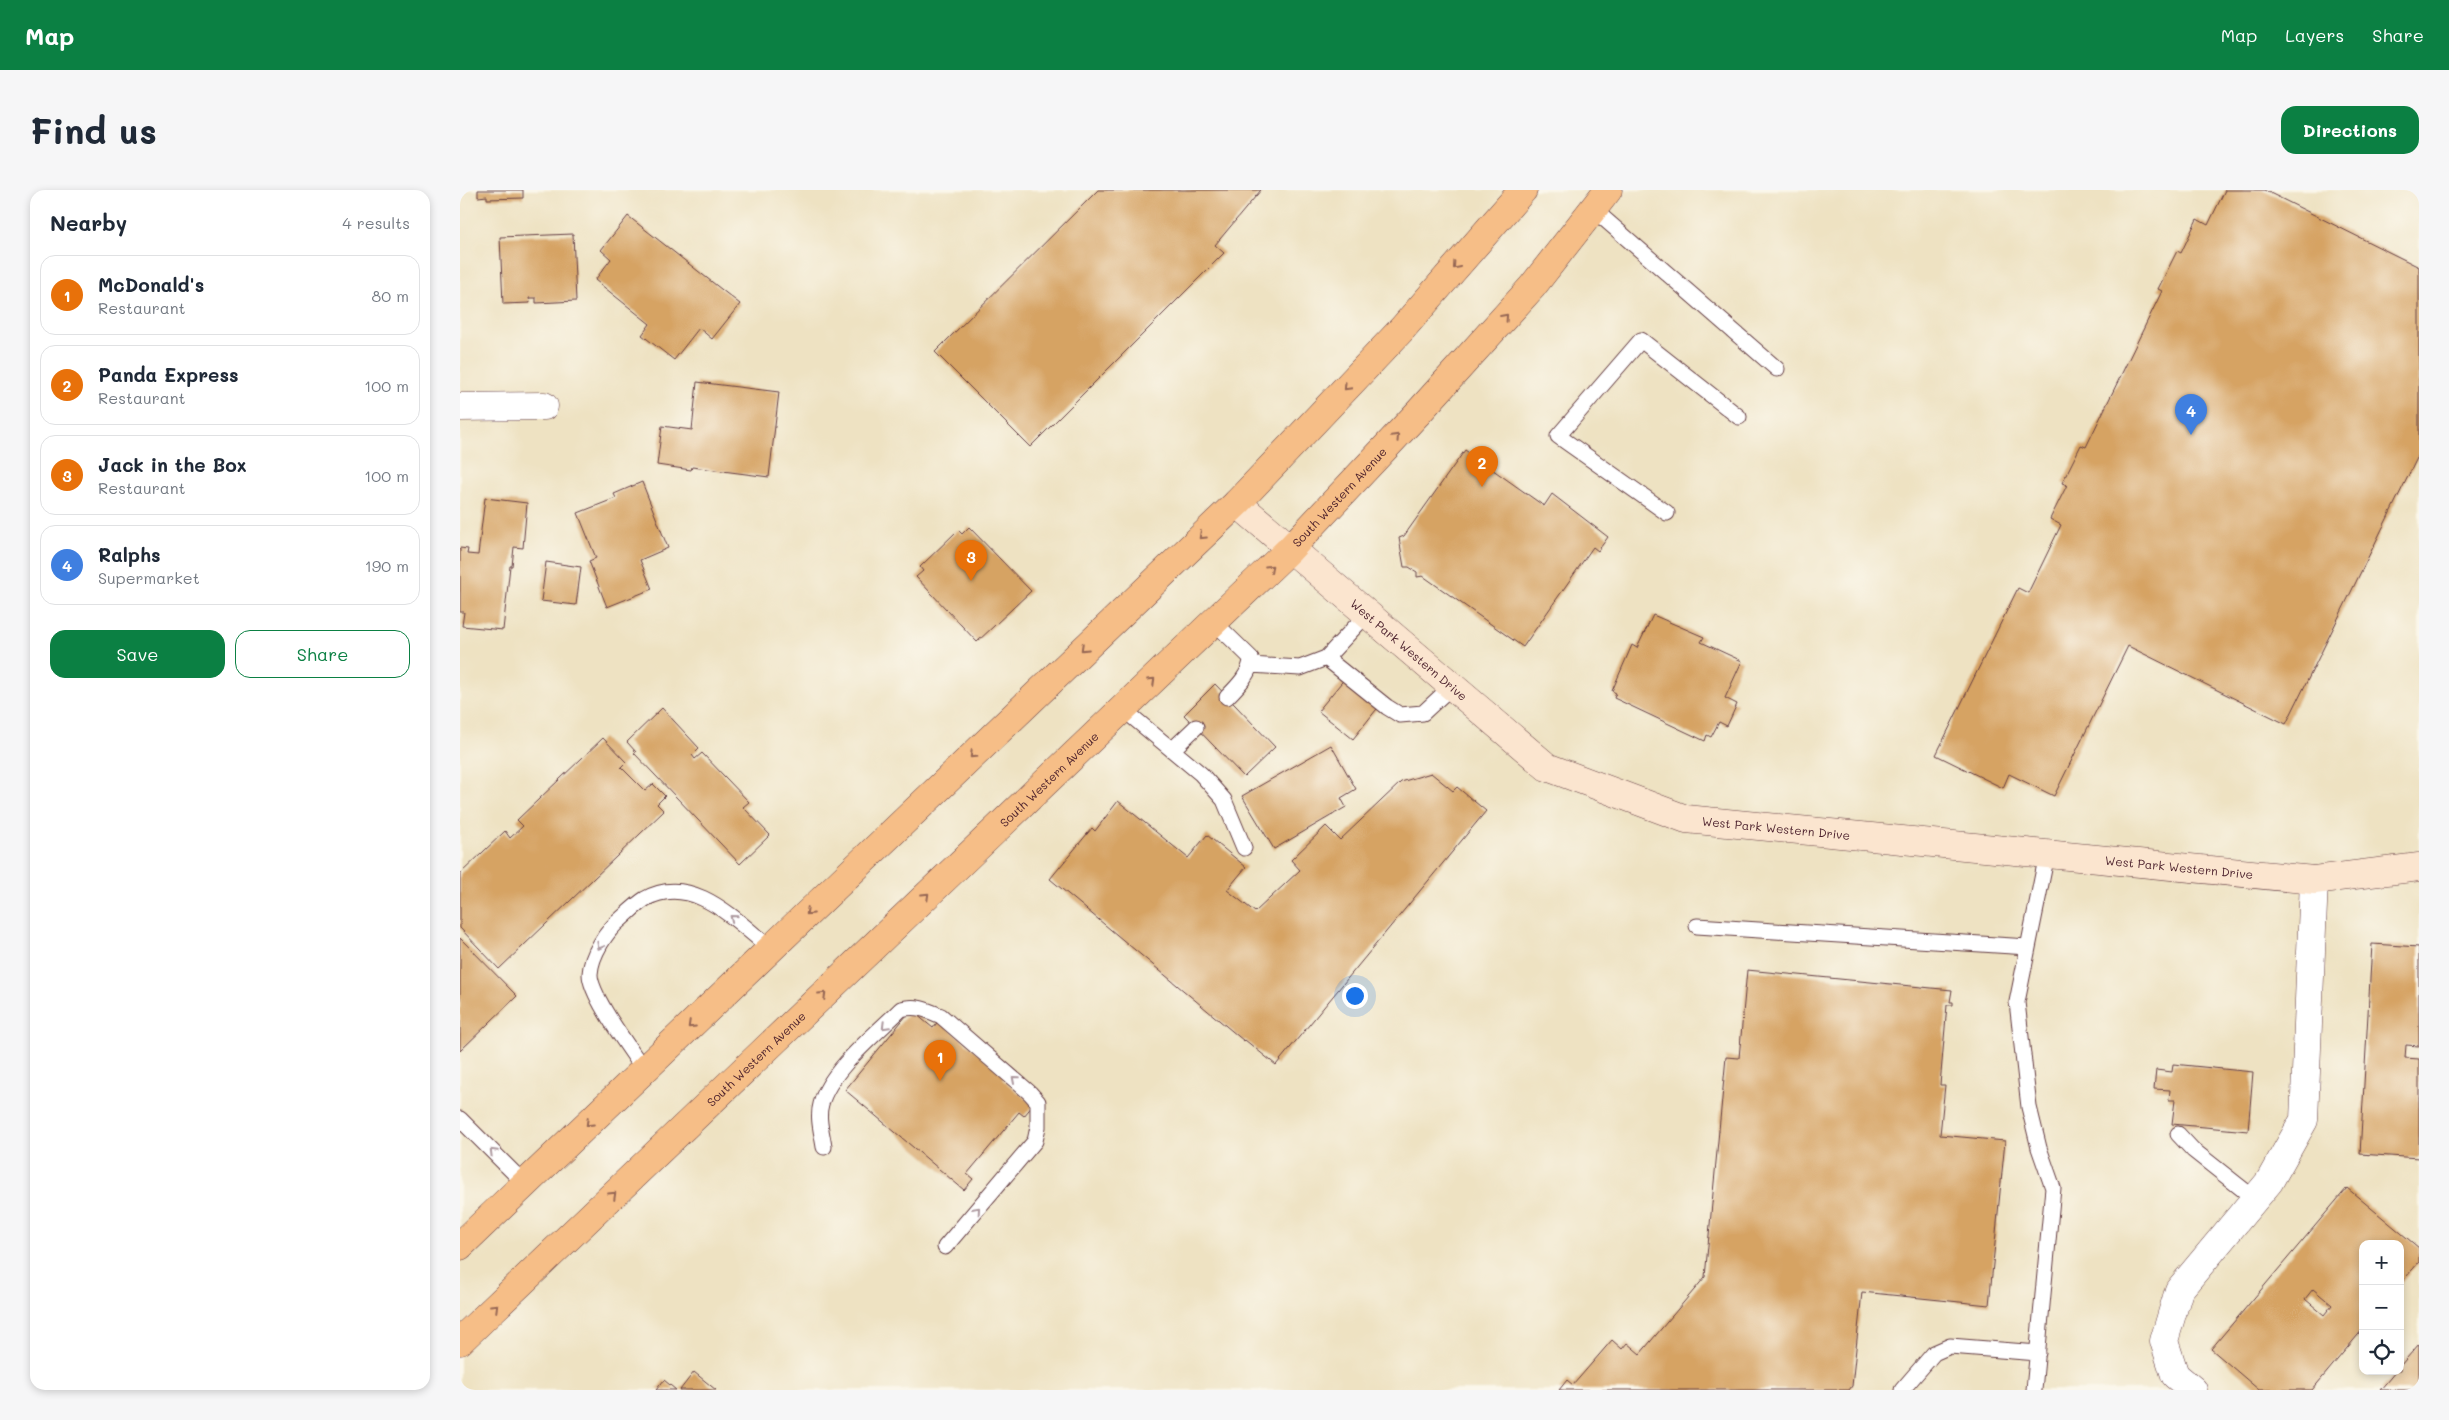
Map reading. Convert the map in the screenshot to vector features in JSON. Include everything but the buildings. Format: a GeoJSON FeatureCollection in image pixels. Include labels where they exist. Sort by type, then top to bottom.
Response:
{"type":"FeatureCollection","features":[{"type":"Feature","properties":{"kind":"main road"},"geometry":{"type":"LineString","coordinates":[[460,1246],[1237,503],[1402,329],[1523,190]]}},
{"type":"Feature","properties":{"kind":"main road","name":"South Western Avenue"},"geometry":{"type":"LineString","coordinates":[[460,1340],[1290,549],[1418,413],[1532,287],[1601,200]]}},
{"type":"Feature","properties":{"kind":"street"},"geometry":{"type":"LineString","coordinates":[[460,407],[544,406]]}},
{"type":"Feature","properties":{"kind":"street","name":"West Park Western Drive"},"geometry":{"type":"LineString","coordinates":[[1237,503],[1548,767],[1686,819],[2314,880],[2419,867]]}},
{"type":"Feature","properties":{"kind":"street"},"geometry":{"type":"LineString","coordinates":[[2193,1390],[2175,1375],[2164,1341],[2179,1290],[2269,1182],[2304,1120],[2314,880]]}},
{"type":"Feature","properties":{"kind":"lane"},"geometry":{"type":"LineString","coordinates":[[1601,200],[1777,369]]}},
{"type":"Feature","properties":{"kind":"lane"},"geometry":{"type":"LineString","coordinates":[[1667,513],[1558,436],[1641,340],[1739,417]]}},
{"type":"Feature","properties":{"kind":"lane"},"geometry":{"type":"LineString","coordinates":[[1251,666],[1300,668],[1326,658],[1367,614]]}},
{"type":"Feature","properties":{"kind":"lane"},"geometry":{"type":"LineString","coordinates":[[1214,622],[1251,658],[1251,666],[1239,685],[1227,697]]}},
{"type":"Feature","properties":{"kind":"lane"},"geometry":{"type":"LineString","coordinates":[[1326,658],[1400,716],[1423,713],[1452,686]]}},
{"type":"Feature","properties":{"kind":"lane"},"geometry":{"type":"LineString","coordinates":[[1123,709],[1200,774],[1224,800],[1244,848]]}},
{"type":"Feature","properties":{"kind":"lane"},"geometry":{"type":"LineString","coordinates":[[1172,750],[1196,727]]}},
{"type":"Feature","properties":{"kind":"lane"},"geometry":{"type":"LineString","coordinates":[[2034,1390],[2053,1188],[2039,1148],[2029,1107],[2017,1002],[2047,854]]}},
{"type":"Feature","properties":{"kind":"lane"},"geometry":{"type":"LineString","coordinates":[[644,1070],[597,996],[590,974],[597,950],[613,925],[645,899],[673,890],[696,894],[722,909],[770,948]]}},
{"type":"Feature","properties":{"kind":"lane"},"geometry":{"type":"LineString","coordinates":[[1697,926],[2028,947]]}},
{"type":"Feature","properties":{"kind":"lane"},"geometry":{"type":"LineString","coordinates":[[824,1147],[819,1120],[821,1104],[828,1086],[840,1070],[901,1009],[912,1006],[926,1009],[941,1016],[1030,1093],[1038,1102],[1039,1110],[1035,1140],[945,1247]]}},
{"type":"Feature","properties":{"kind":"lane"},"geometry":{"type":"LineString","coordinates":[[460,1119],[525,1184]]}},
{"type":"Feature","properties":{"kind":"lane"},"geometry":{"type":"LineString","coordinates":[[2178,1134],[2193,1150],[2255,1199]]}},
{"type":"Feature","properties":{"kind":"lane"},"geometry":{"type":"LineString","coordinates":[[1902,1390],[1934,1353],[1950,1346],[2038,1353]]}},
{"type":"Feature","properties":{"kind":"place","name":"Ralphs"},"geometry":{"type":"Point","coordinates":[2191,435]}},
{"type":"Feature","properties":{"kind":"place","name":"Panda Express"},"geometry":{"type":"Point","coordinates":[1482,487]}},
{"type":"Feature","properties":{"kind":"place","name":"Jack in the Box"},"geometry":{"type":"Point","coordinates":[971,581]}},
{"type":"Feature","properties":{"kind":"place","name":"McDonald's"},"geometry":{"type":"Point","coordinates":[940,1081]}}]}
